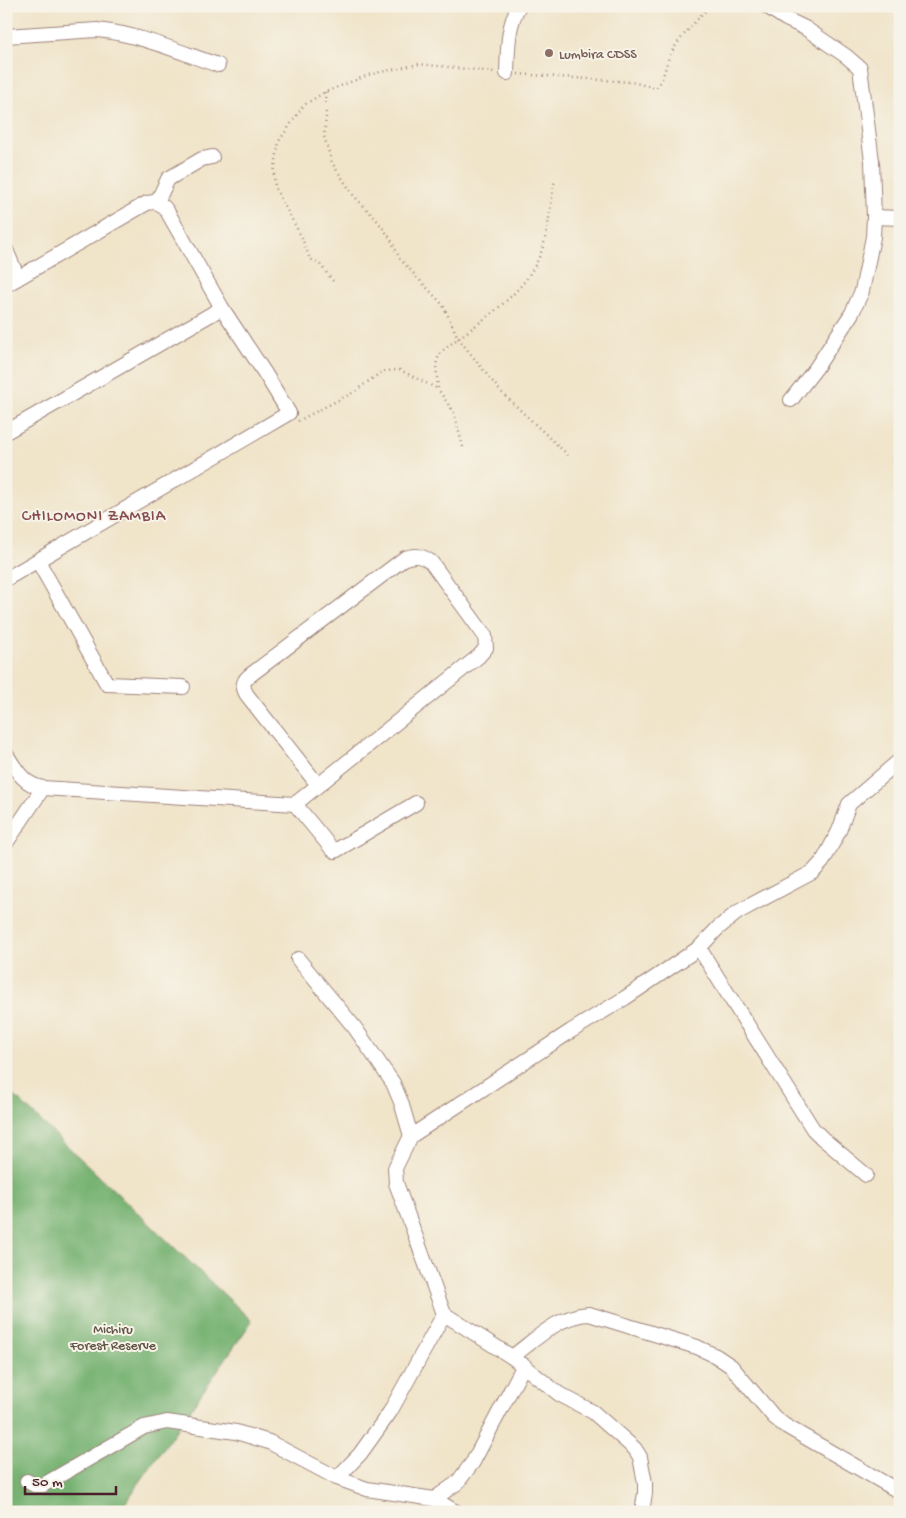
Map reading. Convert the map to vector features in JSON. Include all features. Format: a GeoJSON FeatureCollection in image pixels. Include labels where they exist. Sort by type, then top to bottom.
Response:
{"type":"FeatureCollection","features":[{"type":"Feature","properties":{"kind":"street"},"geometry":{"type":"LineString","coordinates":[[507,73],[508,36],[519,6]]}},
{"type":"Feature","properties":{"kind":"street"},"geometry":{"type":"LineString","coordinates":[[766,6],[805,28],[860,68],[872,161],[874,217],[862,291],[852,312],[816,368],[792,400]]}},
{"type":"Feature","properties":{"kind":"street"},"geometry":{"type":"LineString","coordinates":[[6,36],[97,30],[138,38],[218,66]]}},
{"type":"Feature","properties":{"kind":"street"},"geometry":{"type":"LineString","coordinates":[[157,202],[168,179],[202,159],[212,156]]}},
{"type":"Feature","properties":{"kind":"street"},"geometry":{"type":"LineString","coordinates":[[6,250],[12,282],[140,206],[157,202],[161,204],[167,211],[222,308],[289,414],[6,579]]}},
{"type":"Feature","properties":{"kind":"street"},"geometry":{"type":"LineString","coordinates":[[874,217],[900,218]]}},
{"type":"Feature","properties":{"kind":"street"},"geometry":{"type":"LineString","coordinates":[[6,432],[222,308]]}},
{"type":"Feature","properties":{"kind":"street"},"geometry":{"type":"LineString","coordinates":[[6,754],[24,780],[43,788],[295,804],[479,656],[486,648],[485,636],[431,562],[423,557],[417,555],[405,558],[249,676],[244,682],[243,688],[247,695],[318,785]]}},
{"type":"Feature","properties":{"kind":"street"},"geometry":{"type":"LineString","coordinates":[[38,560],[107,684],[183,687]]}},
{"type":"Feature","properties":{"kind":"street"},"geometry":{"type":"LineString","coordinates":[[642,1512],[645,1483],[640,1457],[635,1449],[593,1412],[559,1394],[524,1365],[444,1314],[396,1183],[395,1168],[411,1136],[699,948],[718,928],[738,912],[813,872],[823,861],[849,804],[900,760]]}},
{"type":"Feature","properties":{"kind":"street"},"geometry":{"type":"LineString","coordinates":[[6,843],[43,788]]}},
{"type":"Feature","properties":{"kind":"street"},"geometry":{"type":"LineString","coordinates":[[295,804],[335,851],[416,803]]}},
{"type":"Feature","properties":{"kind":"street"},"geometry":{"type":"LineString","coordinates":[[699,948],[813,1129],[866,1175]]}},
{"type":"Feature","properties":{"kind":"street"},"geometry":{"type":"LineString","coordinates":[[298,959],[354,1028],[392,1083],[401,1102],[411,1136]]}},
{"type":"Feature","properties":{"kind":"street"},"geometry":{"type":"LineString","coordinates":[[338,1478],[356,1459],[390,1412],[444,1314]]}},
{"type":"Feature","properties":{"kind":"street"},"geometry":{"type":"LineString","coordinates":[[512,1357],[564,1320],[576,1314],[589,1314],[697,1348],[716,1356],[731,1366],[784,1425],[900,1492]]}},
{"type":"Feature","properties":{"kind":"street"},"geometry":{"type":"LineString","coordinates":[[434,1499],[457,1483],[473,1462],[524,1365]]}},
{"type":"Feature","properties":{"kind":"street"},"geometry":{"type":"LineString","coordinates":[[26,1481],[34,1486],[43,1485],[144,1427],[167,1422],[236,1432],[269,1442],[338,1478],[367,1489],[434,1499],[456,1512]]}},
{"type":"Feature","properties":{"kind":"path"},"geometry":{"type":"LineString","coordinates":[[333,281],[319,263],[310,259],[302,238],[275,188],[274,173],[278,141],[304,105],[325,92],[372,74],[419,64],[507,73],[631,82],[656,88],[660,84],[671,54],[710,6]]}},
{"type":"Feature","properties":{"kind":"path"},"geometry":{"type":"LineString","coordinates":[[325,92],[326,118],[324,136],[332,164],[354,196],[390,238],[400,259],[443,305],[458,338],[501,392],[569,456]]}},
{"type":"Feature","properties":{"kind":"path"},"geometry":{"type":"LineString","coordinates":[[463,447],[454,413],[438,389],[436,365],[438,358],[442,351],[487,317],[530,276],[543,247],[556,179]]}},
{"type":"Feature","properties":{"kind":"path"},"geometry":{"type":"LineString","coordinates":[[289,414],[300,420],[352,393],[383,371],[400,370],[438,389]]}},
{"type":"Feature","properties":{"kind":"green space","name":"Michiru Forest Reserve"},"geometry":{"type":"Polygon","coordinates":[[[6,1088],[252,1321],[119,1512],[6,1512],[6,1088]]]}},
{"type":"Feature","properties":{"kind":"place","name":"Lumbira CDSS"},"geometry":{"type":"Point","coordinates":[549,53]}},
{"type":"Feature","properties":{"kind":"district","name":"CHILOMONI ZAMBIA"},"geometry":{"type":"Point","coordinates":[94,514]}}]}
